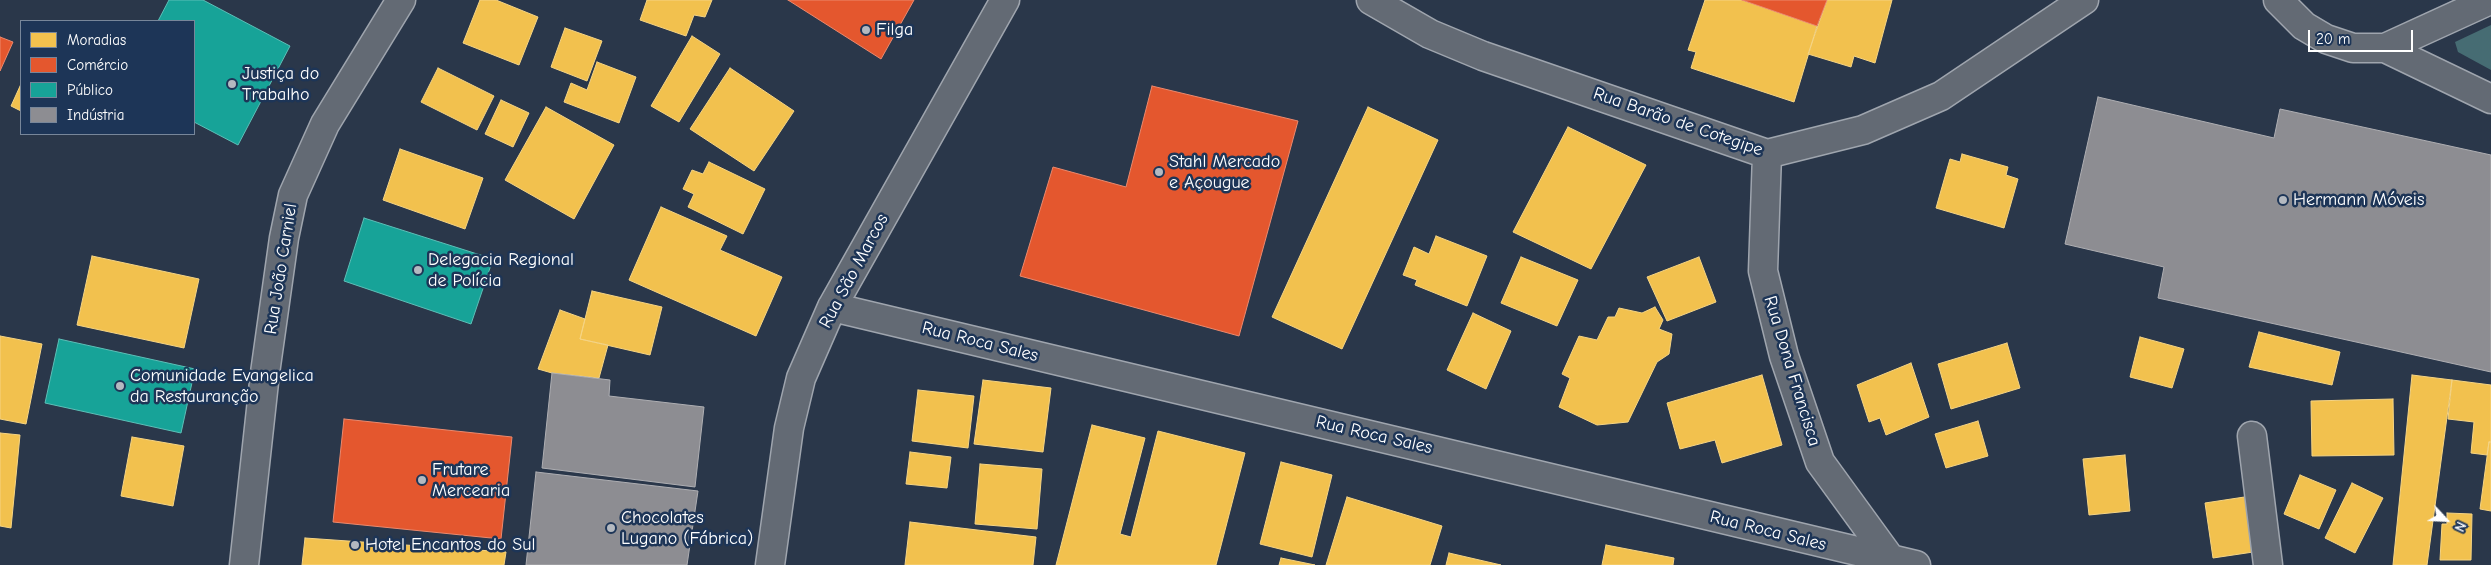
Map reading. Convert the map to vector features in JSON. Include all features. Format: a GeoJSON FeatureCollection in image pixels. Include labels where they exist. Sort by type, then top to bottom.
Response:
{"type":"FeatureCollection","features":[{"type":"Feature","properties":{"kind":"street","name":"Rua João Carniel"},"geometry":{"type":"LineString","coordinates":[[244,565],[265,373],[284,238],[293,195],[325,124],[401,0]]}},
{"type":"Feature","properties":{"kind":"street","name":"Rua São Marcos"},"geometry":{"type":"LineString","coordinates":[[770,565],[789,428],[801,378],[832,307],[1005,0]]}},
{"type":"Feature","properties":{"kind":"street","name":"Rua Barão de Cotegipe"},"geometry":{"type":"LineString","coordinates":[[1371,0],[1430,34],[1483,56],[1767,154],[1863,130],[1941,96],[2084,0]]}},
{"type":"Feature","properties":{"kind":"street"},"geometry":{"type":"LineString","coordinates":[[2278,0],[2304,26],[2326,39],[2353,48],[2385,48],[2490,0]]}},
{"type":"Feature","properties":{"kind":"street"},"geometry":{"type":"LineString","coordinates":[[2385,48],[2491,99]]}},
{"type":"Feature","properties":{"kind":"street","name":"Rua Dona Francisca"},"geometry":{"type":"LineString","coordinates":[[1767,154],[1764,271],[1784,356],[1820,462],[1900,564]]}},
{"type":"Feature","properties":{"kind":"street","name":"Rua Roca Sales"},"geometry":{"type":"LineString","coordinates":[[832,307],[1454,454],[1900,564]]}},
{"type":"Feature","properties":{"kind":"street"},"geometry":{"type":"LineString","coordinates":[[2252,436],[2268,565]]}},
{"type":"Feature","properties":{"kind":"green space"},"geometry":{"type":"Polygon","coordinates":[[[2491,25],[2491,70],[2458,52],[2455,42],[2491,25]]]}},
{"type":"Feature","properties":{"kind":"building: Moradias"},"geometry":{"type":"Polygon","coordinates":[[[480,0],[496,0],[538,17],[519,65],[463,43],[480,0]]]}},
{"type":"Feature","properties":{"kind":"building: Moradias"},"geometry":{"type":"Polygon","coordinates":[[[647,0],[712,0],[705,17],[694,15],[686,36],[640,20],[647,0]]]}},
{"type":"Feature","properties":{"kind":"building: Moradias"},"geometry":{"type":"Polygon","coordinates":[[[1705,0],[1742,0],[1817,26],[1794,102],[1691,68],[1696,52],[1688,50],[1705,0]]]}},
{"type":"Feature","properties":{"kind":"building: Moradias"},"geometry":{"type":"Polygon","coordinates":[[[1827,0],[1892,0],[1875,63],[1854,56],[1851,67],[1808,54],[1827,0]]]}},
{"type":"Feature","properties":{"kind":"building: Moradias"},"geometry":{"type":"Polygon","coordinates":[[[565,28],[602,41],[587,81],[551,67],[565,28]]]}},
{"type":"Feature","properties":{"kind":"building: Moradias"},"geometry":{"type":"Polygon","coordinates":[[[692,36],[720,54],[679,122],[651,106],[692,36]]]}},
{"type":"Feature","properties":{"kind":"building: Moradias"},"geometry":{"type":"Polygon","coordinates":[[[597,62],[636,77],[619,123],[564,102],[571,83],[587,90],[597,62]]]}},
{"type":"Feature","properties":{"kind":"building: Moradias"},"geometry":{"type":"Polygon","coordinates":[[[438,68],[494,96],[477,130],[421,102],[438,68]]]}},
{"type":"Feature","properties":{"kind":"building: Moradias"},"geometry":{"type":"Polygon","coordinates":[[[730,68],[794,111],[754,171],[690,129],[730,68]]]}},
{"type":"Feature","properties":{"kind":"building: Moradias"},"geometry":{"type":"Polygon","coordinates":[[[20,86],[20,110],[11,106],[20,86]]]}},
{"type":"Feature","properties":{"kind":"building: Moradias"},"geometry":{"type":"Polygon","coordinates":[[[501,100],[529,113],[513,147],[485,134],[501,100]]]}},
{"type":"Feature","properties":{"kind":"building: Moradias"},"geometry":{"type":"Polygon","coordinates":[[[546,107],[614,145],[574,219],[505,180],[546,107]]]}},
{"type":"Feature","properties":{"kind":"building: Moradias"},"geometry":{"type":"Polygon","coordinates":[[[1368,107],[1438,140],[1342,349],[1272,317],[1368,107]]]}},
{"type":"Feature","properties":{"kind":"building: Moradias"},"geometry":{"type":"Polygon","coordinates":[[[1568,127],[1646,165],[1591,269],[1513,232],[1568,127]]]}},
{"type":"Feature","properties":{"kind":"building: Moradias"},"geometry":{"type":"Polygon","coordinates":[[[400,149],[483,178],[465,229],[383,200],[400,149]]]}},
{"type":"Feature","properties":{"kind":"building: Moradias"},"geometry":{"type":"Polygon","coordinates":[[[1962,154],[2008,167],[2006,175],[2018,179],[2004,228],[1936,208],[1950,159],[1960,162],[1962,154]]]}},
{"type":"Feature","properties":{"kind":"building: Moradias"},"geometry":{"type":"Polygon","coordinates":[[[709,162],[765,189],[743,234],[688,207],[694,194],[683,189],[692,170],[703,174],[709,162]]]}},
{"type":"Feature","properties":{"kind":"building: Moradias"},"geometry":{"type":"Polygon","coordinates":[[[661,207],[727,236],[720,250],[782,277],[756,336],[629,280],[661,207]]]}},
{"type":"Feature","properties":{"kind":"building: Moradias"},"geometry":{"type":"Polygon","coordinates":[[[1436,236],[1487,256],[1467,306],[1415,285],[1417,280],[1403,275],[1414,247],[1429,254],[1436,236]]]}},
{"type":"Feature","properties":{"kind":"building: Moradias"},"geometry":{"type":"Polygon","coordinates":[[[92,256],[199,279],[184,348],[77,325],[92,256]]]}},
{"type":"Feature","properties":{"kind":"building: Moradias"},"geometry":{"type":"Polygon","coordinates":[[[1521,257],[1578,280],[1557,326],[1501,303],[1521,257]]]}},
{"type":"Feature","properties":{"kind":"building: Moradias"},"geometry":{"type":"Polygon","coordinates":[[[1699,257],[1716,302],[1667,321],[1647,277],[1699,257]]]}},
{"type":"Feature","properties":{"kind":"building: Moradias"},"geometry":{"type":"Polygon","coordinates":[[[592,291],[662,307],[650,355],[580,339],[592,291]]]}},
{"type":"Feature","properties":{"kind":"building: Moradias"},"geometry":{"type":"Polygon","coordinates":[[[1655,307],[1663,320],[1659,329],[1672,334],[1669,354],[1657,362],[1628,422],[1597,425],[1559,407],[1570,378],[1562,374],[1579,336],[1597,340],[1608,317],[1615,317],[1619,308],[1642,313],[1655,307]]]}},
{"type":"Feature","properties":{"kind":"building: Moradias"},"geometry":{"type":"Polygon","coordinates":[[[560,310],[585,319],[580,339],[608,345],[599,378],[552,373],[538,369],[560,310]]]}},
{"type":"Feature","properties":{"kind":"building: Moradias"},"geometry":{"type":"Polygon","coordinates":[[[1473,313],[1511,331],[1486,389],[1447,370],[1473,313]]]}},
{"type":"Feature","properties":{"kind":"building: Moradias"},"geometry":{"type":"Polygon","coordinates":[[[2259,332],[2340,352],[2332,385],[2249,367],[2259,332]]]}},
{"type":"Feature","properties":{"kind":"building: Moradias"},"geometry":{"type":"Polygon","coordinates":[[[0,336],[42,344],[26,424],[0,419],[0,336]]]}},
{"type":"Feature","properties":{"kind":"building: Moradias"},"geometry":{"type":"Polygon","coordinates":[[[2140,337],[2184,349],[2172,388],[2130,377],[2140,337]]]}},
{"type":"Feature","properties":{"kind":"building: Moradias"},"geometry":{"type":"Polygon","coordinates":[[[2007,343],[2020,388],[1951,409],[1938,364],[2007,343]]]}},
{"type":"Feature","properties":{"kind":"building: Moradias"},"geometry":{"type":"Polygon","coordinates":[[[1911,363],[1929,417],[1886,435],[1880,418],[1869,422],[1857,385],[1911,363]]]}},
{"type":"Feature","properties":{"kind":"building: Moradias"},"geometry":{"type":"Polygon","coordinates":[[[1762,375],[1782,445],[1722,463],[1715,440],[1680,449],[1667,403],[1762,375]]]}},
{"type":"Feature","properties":{"kind":"building: Moradias"},"geometry":{"type":"Polygon","coordinates":[[[2412,375],[2452,380],[2427,565],[2393,565],[2412,375]]]}},
{"type":"Feature","properties":{"kind":"building: Moradias"},"geometry":{"type":"Polygon","coordinates":[[[983,380],[1051,388],[1043,452],[974,444],[983,380]]]}},
{"type":"Feature","properties":{"kind":"building: Moradias"},"geometry":{"type":"Polygon","coordinates":[[[2452,380],[2491,385],[2491,442],[2489,442],[2487,455],[2471,453],[2474,422],[2448,419],[2452,380]]]}},
{"type":"Feature","properties":{"kind":"building: Moradias"},"geometry":{"type":"Polygon","coordinates":[[[918,390],[974,396],[968,448],[912,441],[918,390]]]}},
{"type":"Feature","properties":{"kind":"building: Moradias"},"geometry":{"type":"Polygon","coordinates":[[[2393,399],[2394,455],[2312,456],[2311,401],[2393,399]]]}},
{"type":"Feature","properties":{"kind":"building: Moradias"},"geometry":{"type":"Polygon","coordinates":[[[1978,421],[1988,456],[1946,468],[1935,434],[1978,421]]]}},
{"type":"Feature","properties":{"kind":"building: Moradias"},"geometry":{"type":"Polygon","coordinates":[[[1092,425],[1145,438],[1120,534],[1131,537],[1158,431],[1245,453],[1216,565],[1056,565],[1092,425]]]}},
{"type":"Feature","properties":{"kind":"building: Moradias"},"geometry":{"type":"Polygon","coordinates":[[[0,433],[20,435],[11,528],[0,526],[0,433]]]}},
{"type":"Feature","properties":{"kind":"building: Moradias"},"geometry":{"type":"Polygon","coordinates":[[[132,437],[184,446],[173,506],[121,496],[132,437]]]}},
{"type":"Feature","properties":{"kind":"building: Moradias"},"geometry":{"type":"Polygon","coordinates":[[[2489,442],[2491,442],[2491,511],[2480,509],[2489,442]]]}},
{"type":"Feature","properties":{"kind":"building: Moradias"},"geometry":{"type":"Polygon","coordinates":[[[910,452],[951,457],[947,488],[906,484],[910,452]]]}},
{"type":"Feature","properties":{"kind":"building: Moradias"},"geometry":{"type":"Polygon","coordinates":[[[2125,455],[2130,511],[2089,515],[2083,459],[2125,455]]]}},
{"type":"Feature","properties":{"kind":"building: Moradias"},"geometry":{"type":"Polygon","coordinates":[[[1281,462],[1332,475],[1312,557],[1260,544],[1281,462]]]}},
{"type":"Feature","properties":{"kind":"building: Moradias"},"geometry":{"type":"Polygon","coordinates":[[[980,464],[1042,469],[1037,529],[975,524],[980,464]]]}},
{"type":"Feature","properties":{"kind":"building: Moradias"},"geometry":{"type":"Polygon","coordinates":[[[2300,475],[2336,490],[2319,529],[2284,514],[2300,475]]]}},
{"type":"Feature","properties":{"kind":"building: Moradias"},"geometry":{"type":"Polygon","coordinates":[[[2352,483],[2383,498],[2355,553],[2325,538],[2352,483]]]}},
{"type":"Feature","properties":{"kind":"building: Moradias"},"geometry":{"type":"Polygon","coordinates":[[[2251,496],[2260,551],[2213,558],[2205,503],[2251,496]]]}},
{"type":"Feature","properties":{"kind":"building: Moradias"},"geometry":{"type":"Polygon","coordinates":[[[1347,497],[1442,526],[1430,565],[1326,565],[1347,497]]]}},
{"type":"Feature","properties":{"kind":"building: Moradias"},"geometry":{"type":"Polygon","coordinates":[[[2447,513],[2472,514],[2471,560],[2440,560],[2442,524],[2447,524],[2447,513]]]}},
{"type":"Feature","properties":{"kind":"building: Moradias"},"geometry":{"type":"Polygon","coordinates":[[[910,522],[1036,537],[1033,565],[905,565],[910,522]]]}},
{"type":"Feature","properties":{"kind":"building: Moradias","name":"Hotel Encantos do Sul"},"geometry":{"type":"Polygon","coordinates":[[[305,538],[506,552],[504,565],[302,565],[305,538]]]}},
{"type":"Feature","properties":{"kind":"building: Moradias"},"geometry":{"type":"Polygon","coordinates":[[[1606,545],[1674,558],[1673,565],[1602,565],[1606,545]]]}},
{"type":"Feature","properties":{"kind":"building: Moradias"},"geometry":{"type":"Polygon","coordinates":[[[1449,553],[1501,565],[1446,565],[1449,553]]]}},
{"type":"Feature","properties":{"kind":"building: Moradias"},"geometry":{"type":"Polygon","coordinates":[[[1281,558],[1315,565],[1279,565],[1281,558]]]}},
{"type":"Feature","properties":{"kind":"building: Comércio","name":"Filga"},"geometry":{"type":"Polygon","coordinates":[[[788,0],[914,0],[881,59],[788,0]]]}},
{"type":"Feature","properties":{"kind":"building: Comércio"},"geometry":{"type":"Polygon","coordinates":[[[1742,0],[1827,0],[1817,26],[1742,0]]]}},
{"type":"Feature","properties":{"kind":"building: Comércio"},"geometry":{"type":"Polygon","coordinates":[[[0,37],[13,42],[0,71],[0,37]]]}},
{"type":"Feature","properties":{"kind":"building: Comércio"},"geometry":{"type":"Polygon","coordinates":[[[1152,86],[1298,121],[1239,336],[1020,276],[1053,167],[1126,187],[1152,86]]]}},
{"type":"Feature","properties":{"kind":"building: Comércio","name":"Frutare Mercearia"},"geometry":{"type":"Polygon","coordinates":[[[344,419],[512,437],[501,539],[333,522],[344,419]]]}},
{"type":"Feature","properties":{"kind":"building: Público","name":"Justiça do Trabalho"},"geometry":{"type":"Polygon","coordinates":[[[169,0],[203,0],[290,46],[238,145],[195,123],[195,20],[159,20],[169,0]]]}},
{"type":"Feature","properties":{"kind":"building: Público","name":"Delegacia Regional de Polícia"},"geometry":{"type":"Polygon","coordinates":[[[364,218],[493,259],[471,324],[344,281],[364,218]]]}},
{"type":"Feature","properties":{"kind":"building: Público","name":"Comunidade Evangelica da Restauranção"},"geometry":{"type":"Polygon","coordinates":[[[59,339],[195,369],[181,433],[45,403],[59,339]]]}},
{"type":"Feature","properties":{"kind":"building: Indústria","name":"Hermann Móveis"},"geometry":{"type":"Polygon","coordinates":[[[2098,97],[2274,138],[2280,109],[2491,155],[2491,372],[2158,298],[2164,267],[2065,244],[2098,97]]]}},
{"type":"Feature","properties":{"kind":"building: Indústria","name":"Chocolates Lugano (Fábrica)"},"geometry":{"type":"Polygon","coordinates":[[[552,373],[610,380],[609,396],[704,407],[695,487],[542,468],[552,373]]]}},
{"type":"Feature","properties":{"kind":"building: Indústria","name":"Chocolates Lugano (Fábrica)"},"geometry":{"type":"Polygon","coordinates":[[[536,472],[698,491],[687,565],[526,565],[536,472]]]}},
{"type":"Feature","properties":{"kind":"place","name":"Filga"},"geometry":{"type":"Point","coordinates":[866,30]}},
{"type":"Feature","properties":{"kind":"place","name":"Justiça do Trabalho"},"geometry":{"type":"Point","coordinates":[232,84]}},
{"type":"Feature","properties":{"kind":"place","name":"Stahl Mercado e Açougue"},"geometry":{"type":"Point","coordinates":[1159,172]}},
{"type":"Feature","properties":{"kind":"place","name":"Hermann Móveis"},"geometry":{"type":"Point","coordinates":[2283,200]}},
{"type":"Feature","properties":{"kind":"place","name":"Delegacia Regional de Polícia"},"geometry":{"type":"Point","coordinates":[418,270]}},
{"type":"Feature","properties":{"kind":"place","name":"Comunidade Evangelica da Restauranção"},"geometry":{"type":"Point","coordinates":[120,386]}},
{"type":"Feature","properties":{"kind":"place","name":"Frutare Mercearia"},"geometry":{"type":"Point","coordinates":[422,480]}},
{"type":"Feature","properties":{"kind":"place","name":"Chocolates Lugano (Fábrica)"},"geometry":{"type":"Point","coordinates":[611,528]}},
{"type":"Feature","properties":{"kind":"place","name":"Hotel Encantos do Sul"},"geometry":{"type":"Point","coordinates":[355,545]}}]}
